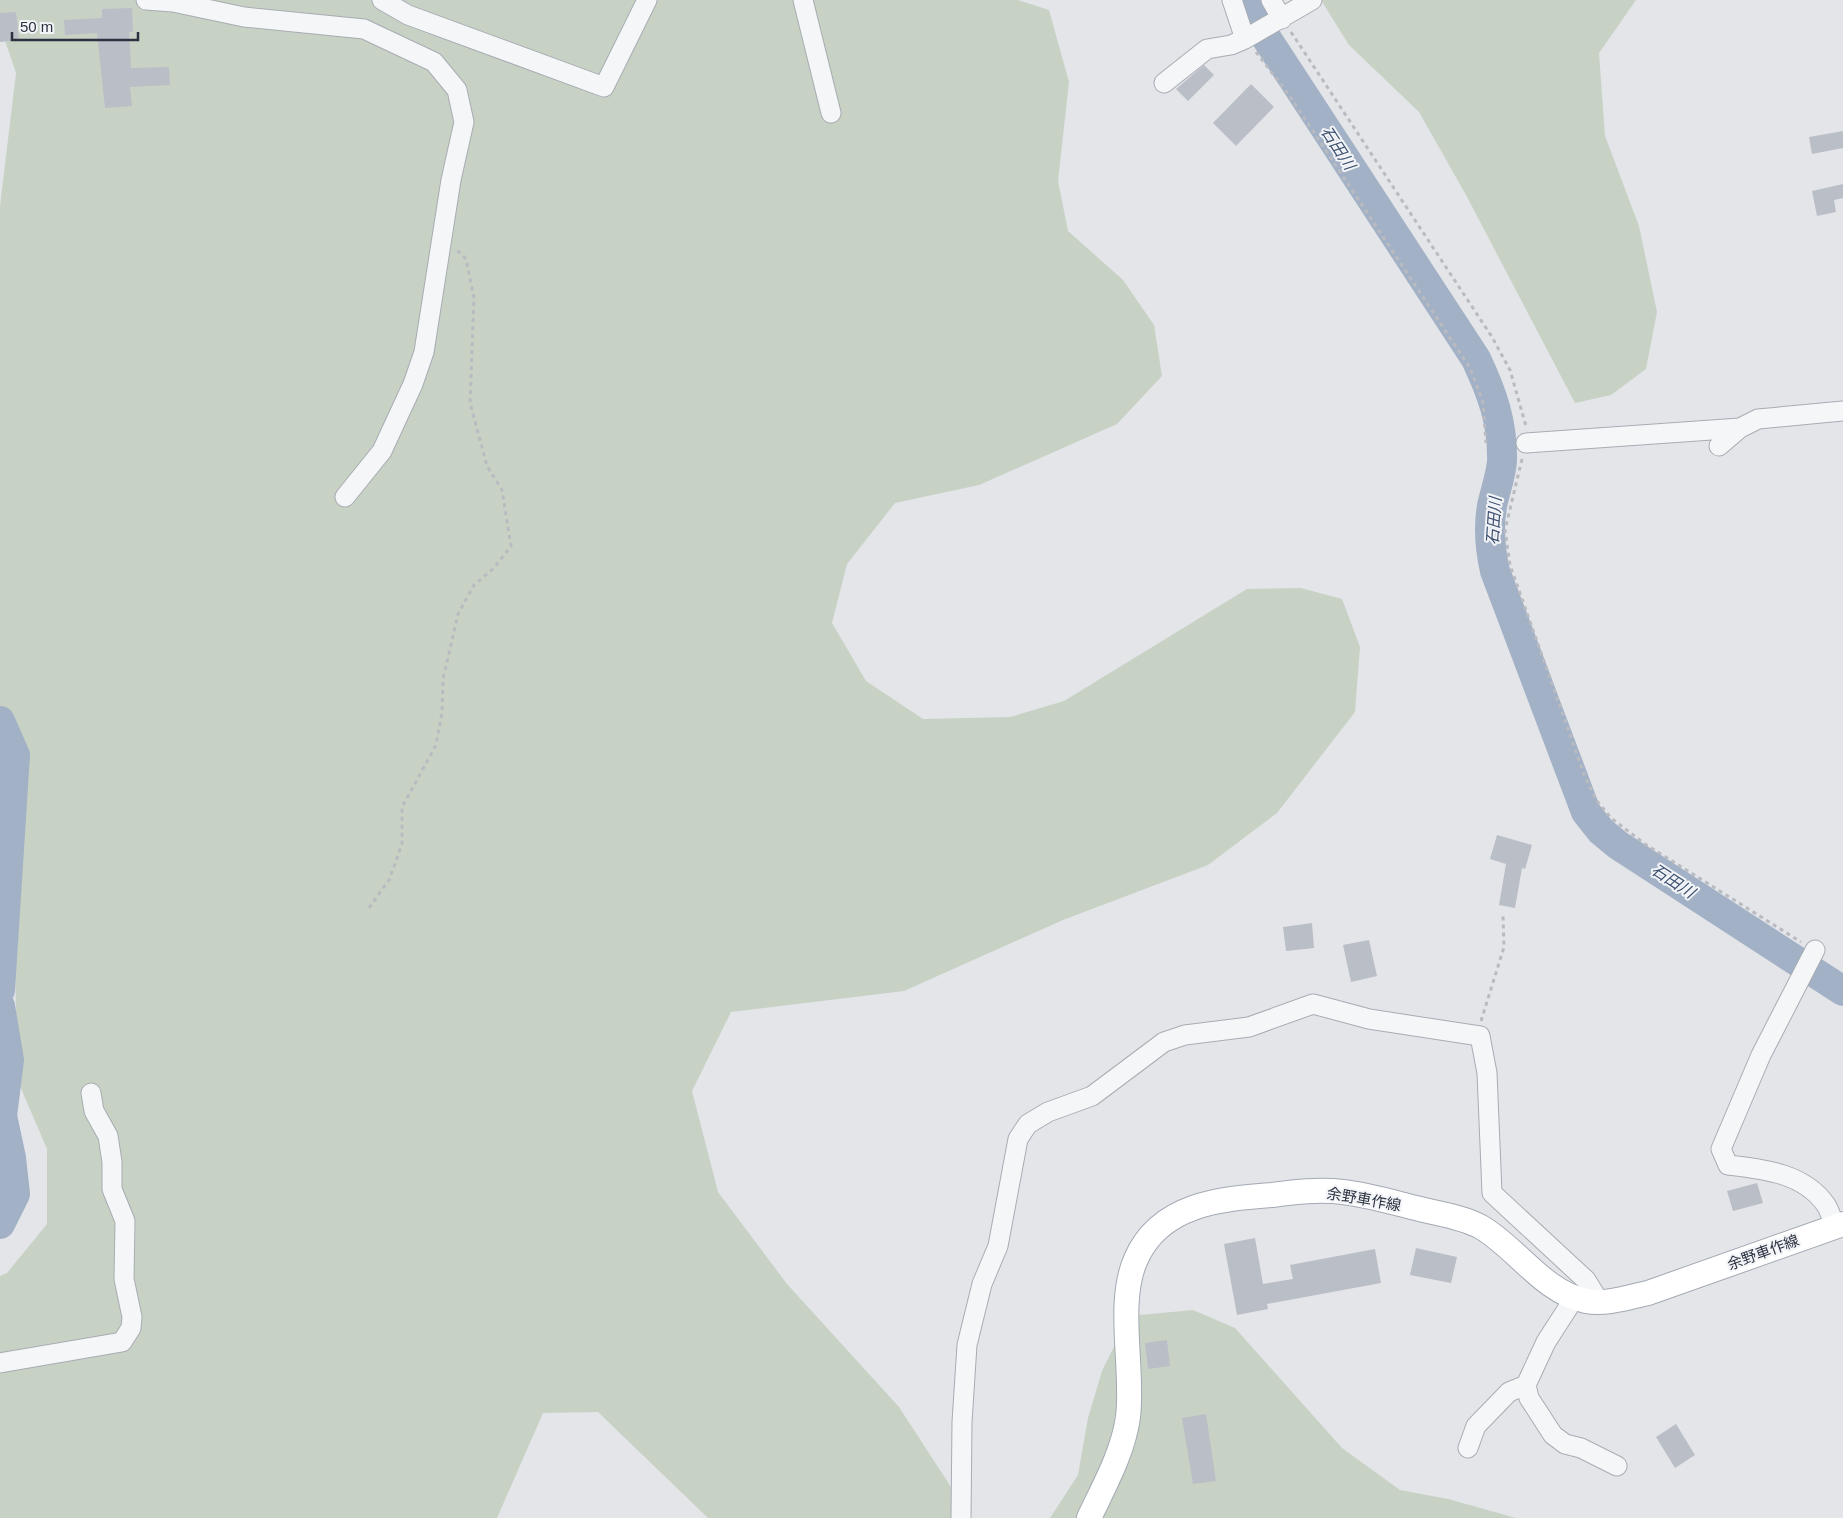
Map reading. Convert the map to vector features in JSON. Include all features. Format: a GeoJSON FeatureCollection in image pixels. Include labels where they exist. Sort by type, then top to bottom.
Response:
{"type":"FeatureCollection","features":[{"type":"Feature","properties":{"kind":"main road","name":"余野車作線"},"geometry":{"type":"LineString","coordinates":[[1089,1518],[1117,1457],[1128,1417],[1128,1291],[1135,1260],[1148,1238],[1171,1219],[1196,1205],[1230,1198],[1313,1191],[1343,1192],[1459,1218],[1480,1227],[1561,1291],[1587,1301],[1615,1301],[1648,1293],[1839,1225]]}},
{"type":"Feature","properties":{"kind":"street"},"geometry":{"type":"LineString","coordinates":[[146,0],[173,2],[244,17],[364,30],[434,62],[457,90],[464,122],[451,180],[424,352],[413,384],[382,451],[345,498]]}},
{"type":"Feature","properties":{"kind":"street"},"geometry":{"type":"LineString","coordinates":[[382,0],[408,14],[604,87],[647,0]]}},
{"type":"Feature","properties":{"kind":"street"},"geometry":{"type":"LineString","coordinates":[[803,0],[831,113]]}},
{"type":"Feature","properties":{"kind":"street"},"geometry":{"type":"LineString","coordinates":[[1232,0],[1245,39]]}},
{"type":"Feature","properties":{"kind":"street"},"geometry":{"type":"LineString","coordinates":[[1272,0],[1282,19]]}},
{"type":"Feature","properties":{"kind":"street"},"geometry":{"type":"LineString","coordinates":[[1164,83],[1207,49],[1231,45],[1245,39],[1312,0]]}},
{"type":"Feature","properties":{"kind":"street"},"geometry":{"type":"LineString","coordinates":[[1719,446],[1740,428],[1758,419],[1843,411]]}},
{"type":"Feature","properties":{"kind":"street"},"geometry":{"type":"LineString","coordinates":[[1526,443],[1740,428]]}},
{"type":"Feature","properties":{"kind":"street"},"geometry":{"type":"LineString","coordinates":[[1815,950],[1761,1055],[1721,1150],[1728,1164],[1772,1170],[1790,1177],[1810,1190],[1826,1205],[1839,1225]]}},
{"type":"Feature","properties":{"kind":"street"},"geometry":{"type":"LineString","coordinates":[[961,1518],[962,1422],[967,1345],[982,1284],[998,1246],[1018,1139],[1028,1124],[1048,1112],[1092,1096],[1164,1042],[1185,1035],[1248,1027],[1313,1004],[1369,1018],[1480,1036],[1486,1073],[1492,1193],[1586,1280],[1599,1301]]}},
{"type":"Feature","properties":{"kind":"street"},"geometry":{"type":"LineString","coordinates":[[0,1363],[122,1342],[130,1328],[132,1317],[124,1279],[125,1221],[112,1189],[108,1136],[94,1111],[91,1093]]}},
{"type":"Feature","properties":{"kind":"street"},"geometry":{"type":"LineString","coordinates":[[1575,1297],[1546,1342],[1526,1385],[1529,1398],[1553,1435],[1565,1444],[1582,1448],[1617,1466]]}},
{"type":"Feature","properties":{"kind":"street"},"geometry":{"type":"LineString","coordinates":[[1468,1448],[1476,1426],[1509,1392],[1526,1385]]}},
{"type":"Feature","properties":{"kind":"path"},"geometry":{"type":"LineString","coordinates":[[1282,19],[1492,337],[1510,370],[1526,422],[1526,443],[1505,530],[1510,565],[1586,777],[1597,800],[1611,818],[1645,844],[1815,950]]}},
{"type":"Feature","properties":{"kind":"path"},"geometry":{"type":"LineString","coordinates":[[1245,39],[1289,95],[1470,368],[1483,402],[1486,443]]}},
{"type":"Feature","properties":{"kind":"path"},"geometry":{"type":"LineString","coordinates":[[369,908],[389,880],[402,844],[402,807],[436,745],[442,712],[443,679],[458,614],[474,585],[494,568],[510,546],[502,490],[487,466],[470,402],[474,298],[466,259],[443,235]]}},
{"type":"Feature","properties":{"kind":"path"},"geometry":{"type":"LineString","coordinates":[[1480,1036],[1482,1012],[1504,947],[1503,916]]}},
{"type":"Feature","properties":{"kind":"shaded area"},"geometry":{"type":"Polygon","coordinates":[[[0,0],[1018,0],[1049,10],[1069,82],[1058,181],[1068,231],[1123,280],[1154,325],[1162,376],[1117,424],[979,485],[895,503],[847,564],[832,623],[866,681],[923,719],[1010,717],[1064,701],[1247,589],[1301,588],[1342,599],[1360,647],[1355,712],[1277,813],[1208,865],[1063,920],[904,991],[731,1012],[692,1091],[718,1192],[787,1284],[899,1407],[951,1487],[953,1518],[708,1518],[598,1412],[543,1413],[497,1518],[0,1518],[0,1276],[7,1273],[47,1224],[47,1149],[17,1079],[14,893],[5,778],[0,759],[0,206],[16,73],[0,26],[0,0]]]}},
{"type":"Feature","properties":{"kind":"shaded area"},"geometry":{"type":"Polygon","coordinates":[[[1321,0],[1636,0],[1599,53],[1605,136],[1639,226],[1657,312],[1646,369],[1611,395],[1575,403],[1466,195],[1419,112],[1349,45],[1321,0]]]}},
{"type":"Feature","properties":{"kind":"shaded area"},"geometry":{"type":"Polygon","coordinates":[[[1193,1310],[1235,1328],[1342,1448],[1400,1490],[1448,1499],[1516,1518],[1050,1518],[1078,1475],[1088,1418],[1102,1371],[1129,1316],[1193,1310]]]}},
{"type":"Feature","properties":{"kind":"building"},"geometry":{"type":"Polygon","coordinates":[[[132,8],[133,32],[129,32],[131,68],[169,67],[170,85],[130,87],[132,106],[105,108],[97,33],[65,35],[64,20],[102,18],[102,9],[132,8]]]}},
{"type":"Feature","properties":{"kind":"building"},"geometry":{"type":"Polygon","coordinates":[[[16,12],[19,40],[0,42],[0,13],[16,12]]]}},
{"type":"Feature","properties":{"kind":"building"},"geometry":{"type":"Polygon","coordinates":[[[1204,65],[1214,75],[1188,101],[1176,89],[1204,65]]]}},
{"type":"Feature","properties":{"kind":"building"},"geometry":{"type":"Polygon","coordinates":[[[1251,84],[1274,107],[1236,146],[1213,123],[1251,84]]]}},
{"type":"Feature","properties":{"kind":"building"},"geometry":{"type":"Polygon","coordinates":[[[1843,131],[1843,148],[1812,154],[1809,137],[1843,131]]]}},
{"type":"Feature","properties":{"kind":"building"},"geometry":{"type":"Polygon","coordinates":[[[1843,184],[1843,198],[1834,200],[1836,212],[1817,216],[1812,191],[1843,184]]]}},
{"type":"Feature","properties":{"kind":"building"},"geometry":{"type":"Polygon","coordinates":[[[1497,835],[1532,845],[1525,869],[1522,868],[1515,908],[1499,905],[1506,864],[1490,859],[1497,835]]]}},
{"type":"Feature","properties":{"kind":"building"},"geometry":{"type":"Polygon","coordinates":[[[1312,923],[1314,948],[1286,951],[1283,927],[1312,923]]]}},
{"type":"Feature","properties":{"kind":"building"},"geometry":{"type":"Polygon","coordinates":[[[1369,940],[1377,976],[1351,982],[1343,945],[1369,940]]]}},
{"type":"Feature","properties":{"kind":"building"},"geometry":{"type":"Polygon","coordinates":[[[1757,1183],[1763,1203],[1733,1211],[1727,1191],[1757,1183]]]}},
{"type":"Feature","properties":{"kind":"building"},"geometry":{"type":"Polygon","coordinates":[[[1255,1238],[1263,1284],[1293,1279],[1290,1265],[1375,1249],[1381,1283],[1267,1304],[1268,1309],[1237,1315],[1224,1244],[1255,1238]]]}},
{"type":"Feature","properties":{"kind":"building"},"geometry":{"type":"Polygon","coordinates":[[[1416,1248],[1457,1257],[1451,1283],[1410,1275],[1416,1248]]]}},
{"type":"Feature","properties":{"kind":"building"},"geometry":{"type":"Polygon","coordinates":[[[1167,1340],[1170,1366],[1148,1369],[1145,1343],[1167,1340]]]}},
{"type":"Feature","properties":{"kind":"building"},"geometry":{"type":"Polygon","coordinates":[[[1206,1414],[1216,1481],[1193,1484],[1182,1418],[1206,1414]]]}},
{"type":"Feature","properties":{"kind":"building"},"geometry":{"type":"Polygon","coordinates":[[[1676,1424],[1695,1455],[1675,1468],[1656,1437],[1676,1424]]]}},
{"type":"Feature","properties":{"kind":"waterway","name":"石田川"},"geometry":{"type":"LineString","coordinates":[[1249,0],[1267,39],[1476,359],[1487,384],[1495,408],[1502,447],[1502,461],[1490,523],[1495,571],[1586,812],[1601,831],[1618,845],[1843,991]]}},
{"type":"Feature","properties":{"kind":"waterway"},"geometry":{"type":"LineString","coordinates":[[0,721],[15,755],[0,990]]}},
{"type":"Feature","properties":{"kind":"waterway"},"geometry":{"type":"LineString","coordinates":[[0,1006],[9,1060],[2,1116],[11,1158],[15,1194],[0,1224]]}}]}
